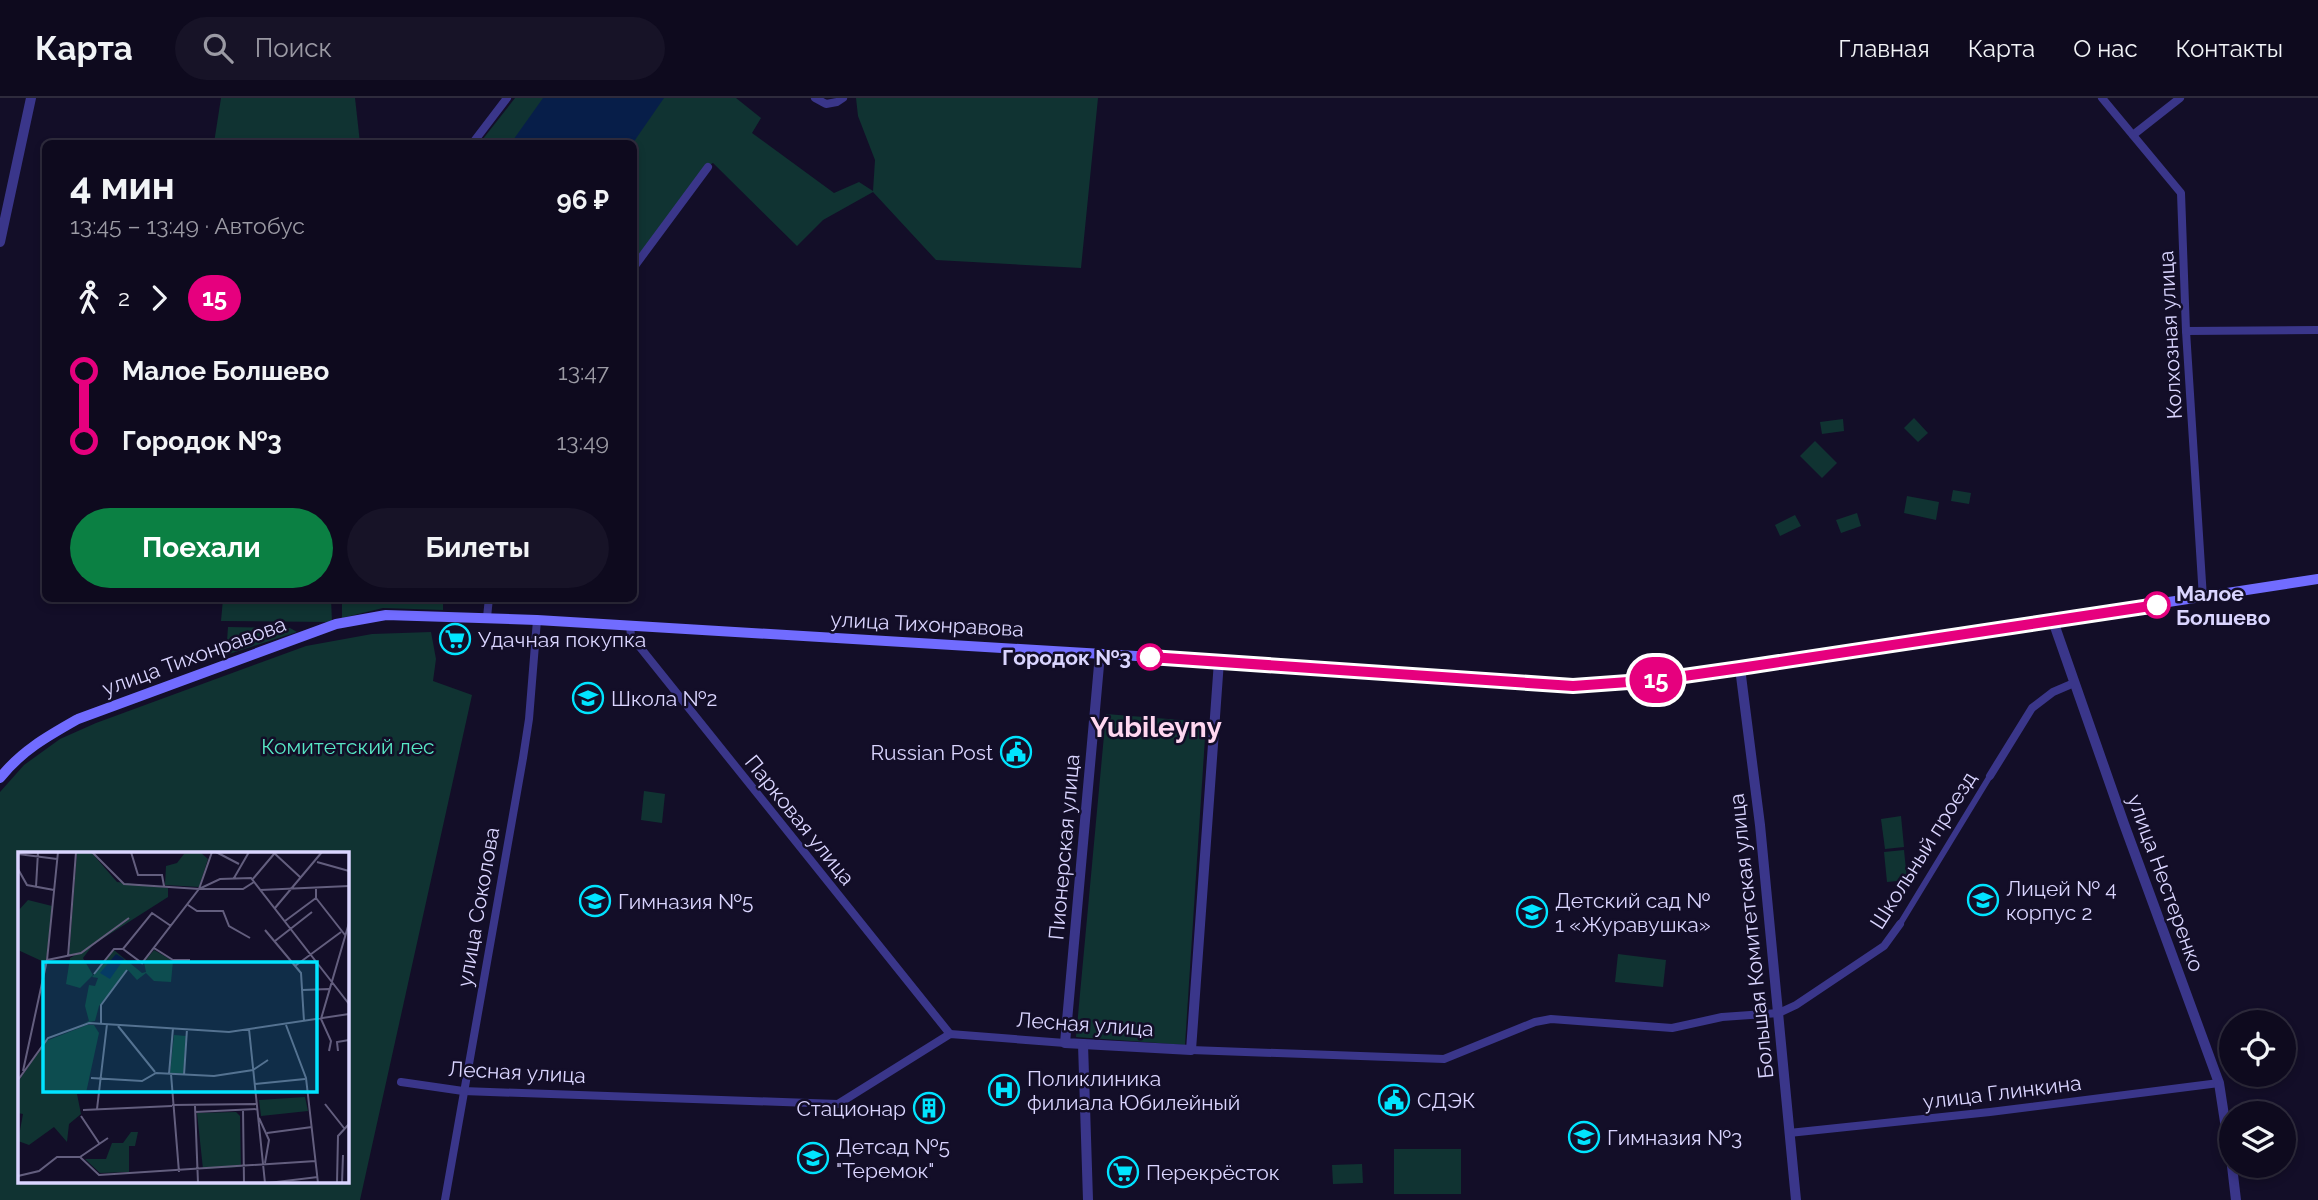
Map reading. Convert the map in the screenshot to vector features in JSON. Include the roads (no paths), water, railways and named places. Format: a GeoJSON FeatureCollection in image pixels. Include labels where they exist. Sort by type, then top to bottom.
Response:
{"type":"FeatureCollection","features":[{"type":"Feature","properties":{"kind":"main road","name":"улица Тихонравова"},"geometry":{"type":"LineString","coordinates":[[0,778],[12,762],[40,740],[78,719],[336,625],[386,615],[486,617],[629,625],[1219,661],[1573,686],[1656,680],[1740,668],[2318,579]]}},
{"type":"Feature","properties":{"kind":"street"},"geometry":{"type":"LineString","coordinates":[[0,242],[31,98]]}},
{"type":"Feature","properties":{"kind":"street"},"geometry":{"type":"LineString","coordinates":[[475,140],[507,98]]}},
{"type":"Feature","properties":{"kind":"street"},"geometry":{"type":"LineString","coordinates":[[815,98],[822,104],[830,104],[843,98]]}},
{"type":"Feature","properties":{"kind":"street","name":"Колхозная улица"},"geometry":{"type":"LineString","coordinates":[[2102,98],[2181,193],[2186,331],[2203,598]]}},
{"type":"Feature","properties":{"kind":"street"},"geometry":{"type":"LineString","coordinates":[[2133,135],[2180,98]]}},
{"type":"Feature","properties":{"kind":"street"},"geometry":{"type":"LineString","coordinates":[[637,263],[708,167]]}},
{"type":"Feature","properties":{"kind":"street"},"geometry":{"type":"LineString","coordinates":[[2186,331],[2318,330]]}},
{"type":"Feature","properties":{"kind":"street"},"geometry":{"type":"LineString","coordinates":[[486,617],[488,602]]}},
{"type":"Feature","properties":{"kind":"street","name":"улица Соколова"},"geometry":{"type":"LineString","coordinates":[[445,1200],[523,758],[537,620]]}},
{"type":"Feature","properties":{"kind":"street","name":"улица Нестеренко"},"geometry":{"type":"LineString","coordinates":[[2053,621],[2219,1083]]}},
{"type":"Feature","properties":{"kind":"street","name":"Парковая улица"},"geometry":{"type":"LineString","coordinates":[[629,625],[631,636],[950,1034]]}},
{"type":"Feature","properties":{"kind":"street","name":"Пионерская улица"},"geometry":{"type":"LineString","coordinates":[[1065,1044],[1100,654]]}},
{"type":"Feature","properties":{"kind":"street"},"geometry":{"type":"LineString","coordinates":[[1191,1050],[1219,661]]}},
{"type":"Feature","properties":{"kind":"street","name":"Большая Комитетская улица"},"geometry":{"type":"LineString","coordinates":[[1740,668],[1760,825],[1796,1200]]}},
{"type":"Feature","properties":{"kind":"street","name":"Школьный проезд"},"geometry":{"type":"LineString","coordinates":[[1779,1013],[1796,1005],[1884,946],[2032,708],[2053,692],[2074,683]]}},
{"type":"Feature","properties":{"kind":"street","name":"Лесная улица"},"geometry":{"type":"LineString","coordinates":[[401,1082],[463,1091],[838,1104],[950,1034],[1065,1044],[1444,1059],[1535,1022],[1551,1020],[1672,1028],[1722,1017],[1779,1013]]}},
{"type":"Feature","properties":{"kind":"street"},"geometry":{"type":"LineString","coordinates":[[1083,1044],[1088,1200]]}},
{"type":"Feature","properties":{"kind":"street","name":"улица Глинкина"},"geometry":{"type":"LineString","coordinates":[[1789,1133],[1990,1112],[2219,1083]]}},
{"type":"Feature","properties":{"kind":"street","name":"улица Нестеренко"},"geometry":{"type":"LineString","coordinates":[[2234,1178],[2236,1200]]}},
{"type":"Feature","properties":{"kind":"water"},"geometry":{"type":"Polygon","coordinates":[[[543,98],[664,98],[635,140],[513,140],[543,98]]]}},
{"type":"Feature","properties":{"kind":"place","name":"Малое Болшево"},"geometry":{"type":"Point","coordinates":[2157,605]}},
{"type":"Feature","properties":{"kind":"place","name":"Удачная покупка"},"geometry":{"type":"Point","coordinates":[455,639]}},
{"type":"Feature","properties":{"kind":"place","name":"Городок №3"},"geometry":{"type":"Point","coordinates":[1150,657]}},
{"type":"Feature","properties":{"kind":"place","name":"Школа №2"},"geometry":{"type":"Point","coordinates":[588,698]}},
{"type":"Feature","properties":{"kind":"place","name":"Russian Post"},"geometry":{"type":"Point","coordinates":[1016,752]}},
{"type":"Feature","properties":{"kind":"place","name":"Лицей № 4 корпус 2"},"geometry":{"type":"Point","coordinates":[1983,900]}},
{"type":"Feature","properties":{"kind":"place","name":"Гимназия №5"},"geometry":{"type":"Point","coordinates":[595,901]}},
{"type":"Feature","properties":{"kind":"place","name":"Детский сад № 1 «Журавушка»"},"geometry":{"type":"Point","coordinates":[1532,912]}},
{"type":"Feature","properties":{"kind":"place","name":"Поликлиника филиала Юбилейный"},"geometry":{"type":"Point","coordinates":[1004,1090]}},
{"type":"Feature","properties":{"kind":"place","name":"СДЭК"},"geometry":{"type":"Point","coordinates":[1394,1100]}},
{"type":"Feature","properties":{"kind":"place","name":"Стационар"},"geometry":{"type":"Point","coordinates":[929,1108]}},
{"type":"Feature","properties":{"kind":"place","name":"Гимназия №3"},"geometry":{"type":"Point","coordinates":[1584,1137]}},
{"type":"Feature","properties":{"kind":"place","name":"Детсад №5 \"Теремок\""},"geometry":{"type":"Point","coordinates":[813,1158]}},
{"type":"Feature","properties":{"kind":"place","name":"Перекрёсток"},"geometry":{"type":"Point","coordinates":[1123,1172]}},
{"type":"Feature","properties":{"kind":"district","name":"Yubileyny"},"geometry":{"type":"Point","coordinates":[1156,727]}},
{"type":"Feature","properties":{"kind":"park label","name":"Комитетский лес"},"geometry":{"type":"Point","coordinates":[348,746]}}]}
